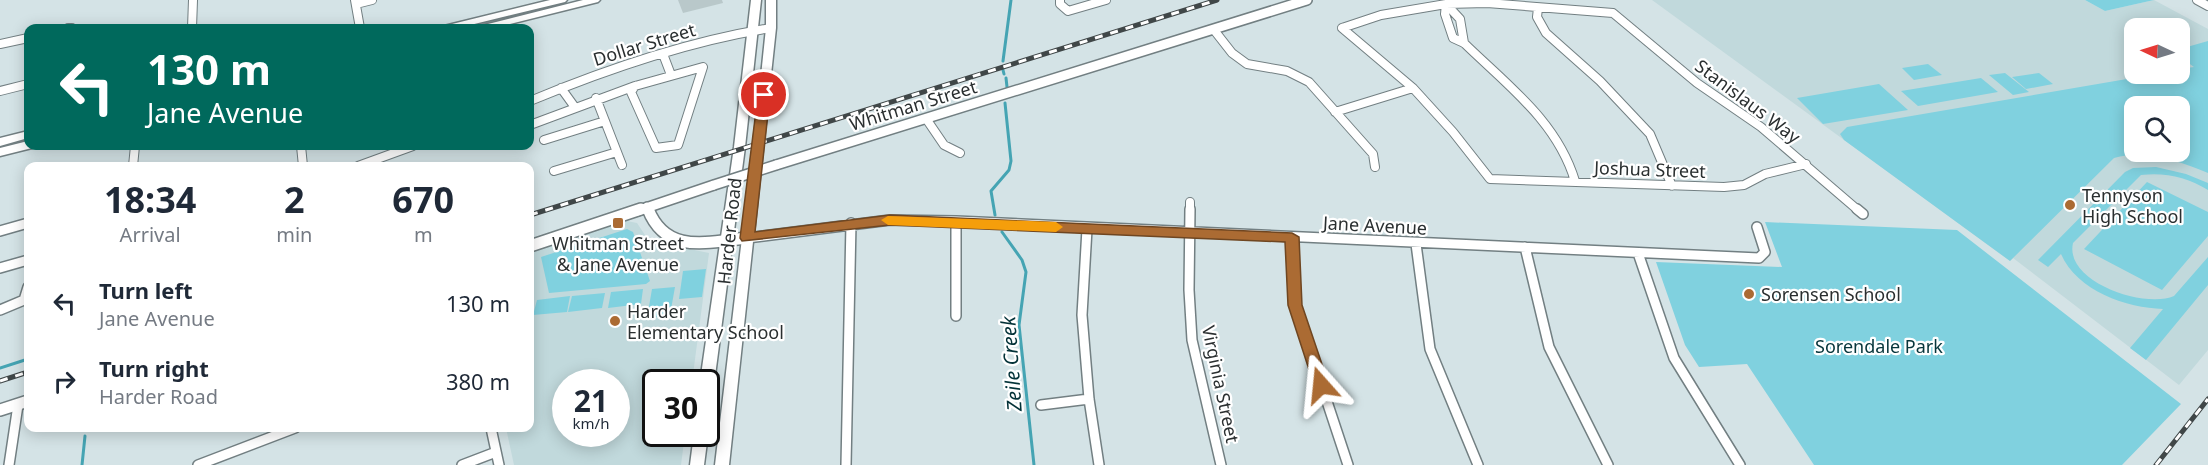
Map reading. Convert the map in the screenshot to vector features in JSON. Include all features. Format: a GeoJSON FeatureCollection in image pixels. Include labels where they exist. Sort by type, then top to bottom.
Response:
{"type":"FeatureCollection","features":[{"type":"Feature","properties":{"kind":"main road"},"geometry":{"type":"LineString","coordinates":[[464,24],[562,0]]}},
{"type":"Feature","properties":{"kind":"main road"},"geometry":{"type":"LineString","coordinates":[[500,24],[595,0]]}},
{"type":"Feature","properties":{"kind":"main road","name":"Harder Road"},"geometry":{"type":"LineString","coordinates":[[709,369],[725,240],[749,82],[756,0]]}},
{"type":"Feature","properties":{"kind":"main road","name":"Harder Road"},"geometry":{"type":"LineString","coordinates":[[722,465],[771,28],[771,0]]}},
{"type":"Feature","properties":{"kind":"main road"},"geometry":{"type":"LineString","coordinates":[[0,142],[24,136]]}},
{"type":"Feature","properties":{"kind":"main road"},"geometry":{"type":"LineString","coordinates":[[0,152],[24,146]]}},
{"type":"Feature","properties":{"kind":"main road"},"geometry":{"type":"LineString","coordinates":[[697,465],[699,447]]}},
{"type":"Feature","properties":{"kind":"street"},"geometry":{"type":"LineString","coordinates":[[192,24],[193,0]]}},
{"type":"Feature","properties":{"kind":"street"},"geometry":{"type":"LineString","coordinates":[[359,24],[356,2],[372,0]]}},
{"type":"Feature","properties":{"kind":"street"},"geometry":{"type":"LineString","coordinates":[[1060,0],[1060,4],[1068,11],[1106,0]]}},
{"type":"Feature","properties":{"kind":"street","name":"Whitman Street"},"geometry":{"type":"LineString","coordinates":[[534,245],[776,165],[927,120],[1307,0]]}},
{"type":"Feature","properties":{"kind":"street"},"geometry":{"type":"LineString","coordinates":[[2200,0],[2208,6]]}},
{"type":"Feature","properties":{"kind":"street"},"geometry":{"type":"LineString","coordinates":[[1413,88],[1342,28],[1381,15],[1446,4],[1486,1],[1538,8],[1538,17],[1546,33],[1600,81],[1645,127],[1658,149],[1672,186]]}},
{"type":"Feature","properties":{"kind":"street"},"geometry":{"type":"LineString","coordinates":[[1446,4],[1445,15],[1449,33],[1453,38],[1464,43],[1554,135],[1572,166],[1575,181]]}},
{"type":"Feature","properties":{"kind":"street"},"geometry":{"type":"LineString","coordinates":[[1446,4],[1460,19],[1464,43]]}},
{"type":"Feature","properties":{"kind":"street","name":"Stanislaus Way"},"geometry":{"type":"LineString","coordinates":[[1538,8],[1613,13],[1697,83],[1761,127],[1863,214]]}},
{"type":"Feature","properties":{"kind":"street","name":"Dollar Street"},"geometry":{"type":"LineString","coordinates":[[534,99],[599,72],[732,34],[771,28]]}},
{"type":"Feature","properties":{"kind":"street"},"geometry":{"type":"LineString","coordinates":[[1214,30],[1232,53],[1247,64],[1299,75],[1373,154],[1375,167]]}},
{"type":"Feature","properties":{"kind":"street"},"geometry":{"type":"LineString","coordinates":[[0,44],[24,39]]}},
{"type":"Feature","properties":{"kind":"street"},"geometry":{"type":"LineString","coordinates":[[663,54],[671,75]]}},
{"type":"Feature","properties":{"kind":"street"},"geometry":{"type":"LineString","coordinates":[[534,123],[596,98],[635,86],[671,75],[704,67],[678,146],[656,148],[631,92],[635,86]]}},
{"type":"Feature","properties":{"kind":"street"},"geometry":{"type":"LineString","coordinates":[[0,91],[24,85]]}},
{"type":"Feature","properties":{"kind":"street"},"geometry":{"type":"LineString","coordinates":[[561,88],[574,106]]}},
{"type":"Feature","properties":{"kind":"street"},"geometry":{"type":"LineString","coordinates":[[1335,112],[1413,88]]}},
{"type":"Feature","properties":{"kind":"street","name":"Joshua Street"},"geometry":{"type":"LineString","coordinates":[[1413,88],[1453,132],[1490,179],[1735,186],[1765,174],[1806,164]]}},
{"type":"Feature","properties":{"kind":"street"},"geometry":{"type":"LineString","coordinates":[[596,98],[622,165]]}},
{"type":"Feature","properties":{"kind":"street"},"geometry":{"type":"LineString","coordinates":[[927,120],[944,145],[960,153]]}},
{"type":"Feature","properties":{"kind":"street"},"geometry":{"type":"LineString","coordinates":[[544,140],[605,121]]}},
{"type":"Feature","properties":{"kind":"street"},"geometry":{"type":"LineString","coordinates":[[368,162],[401,150]]}},
{"type":"Feature","properties":{"kind":"street"},"geometry":{"type":"LineString","coordinates":[[554,171],[617,153]]}},
{"type":"Feature","properties":{"kind":"street","name":"Virginia Street"},"geometry":{"type":"LineString","coordinates":[[1190,202],[1192,340],[1221,465]]}},
{"type":"Feature","properties":{"kind":"street","name":"Jane Avenue"},"geometry":{"type":"LineString","coordinates":[[647,207],[657,227],[672,238],[692,242],[747,238],[851,223],[890,220],[956,221],[1087,229],[1759,258],[1765,252],[1757,227]]}},
{"type":"Feature","properties":{"kind":"street"},"geometry":{"type":"LineString","coordinates":[[956,221],[956,316]]}},
{"type":"Feature","properties":{"kind":"street"},"geometry":{"type":"LineString","coordinates":[[846,465],[851,223]]}},
{"type":"Feature","properties":{"kind":"street"},"geometry":{"type":"LineString","coordinates":[[0,231],[24,224]]}},
{"type":"Feature","properties":{"kind":"street"},"geometry":{"type":"LineString","coordinates":[[1087,229],[1082,315],[1089,399],[1099,465]]}},
{"type":"Feature","properties":{"kind":"street"},"geometry":{"type":"LineString","coordinates":[[1292,237],[1295,305],[1348,465]]}},
{"type":"Feature","properties":{"kind":"street"},"geometry":{"type":"LineString","coordinates":[[1416,244],[1430,349],[1478,465]]}},
{"type":"Feature","properties":{"kind":"street"},"geometry":{"type":"LineString","coordinates":[[1525,247],[1550,347],[1608,465]]}},
{"type":"Feature","properties":{"kind":"street"},"geometry":{"type":"LineString","coordinates":[[1638,253],[1674,358],[1740,465]]}},
{"type":"Feature","properties":{"kind":"street"},"geometry":{"type":"LineString","coordinates":[[0,268],[24,261]]}},
{"type":"Feature","properties":{"kind":"street"},"geometry":{"type":"LineString","coordinates":[[0,310],[24,300]]}},
{"type":"Feature","properties":{"kind":"street"},"geometry":{"type":"LineString","coordinates":[[1041,405],[1089,399]]}},
{"type":"Feature","properties":{"kind":"street"},"geometry":{"type":"LineString","coordinates":[[0,410],[23,403],[9,465]]}},
{"type":"Feature","properties":{"kind":"street"},"geometry":{"type":"LineString","coordinates":[[492,432],[499,465]]}},
{"type":"Feature","properties":{"kind":"street"},"geometry":{"type":"LineString","coordinates":[[198,465],[265,433]]}},
{"type":"Feature","properties":{"kind":"street"},"geometry":{"type":"LineString","coordinates":[[462,465],[496,452]]}},
{"type":"Feature","properties":{"kind":"shaded area","name":"Tennyson High School"},"geometry":{"type":"Polygon","coordinates":[[[1652,0],[2085,0],[2105,11],[2154,0],[2188,18],[2124,18],[2124,84],[2190,84],[2190,19],[2208,29],[2208,350],[2179,385],[2013,258],[2010,261],[1652,0]]]}},
{"type":"Feature","properties":{"kind":"shaded area","name":"Harder Elementary School"},"geometry":{"type":"Polygon","coordinates":[[[627,221],[637,223],[645,235],[660,243],[709,253],[694,369],[642,369],[642,447],[683,447],[681,465],[514,465],[507,432],[534,432],[534,251],[627,221]]]}},
{"type":"Feature","properties":{"kind":"green space"},"geometry":{"type":"Polygon","coordinates":[[[2085,0],[2154,0],[2105,11],[2085,0]]]}},
{"type":"Feature","properties":{"kind":"green space"},"geometry":{"type":"Polygon","coordinates":[[[2208,41],[2208,173],[2177,162],[2190,162],[2190,96],[2124,96],[2124,156],[2114,158],[2010,261],[1844,140],[1840,134],[1847,127],[2124,79],[2124,84],[2190,84],[2190,68],[2194,67],[2190,64],[2190,46],[2208,41]]]}},
{"type":"Feature","properties":{"kind":"green space"},"geometry":{"type":"Polygon","coordinates":[[[1928,64],[1942,75],[1914,80],[1902,68],[1928,64]]]}},
{"type":"Feature","properties":{"kind":"green space"},"geometry":{"type":"Polygon","coordinates":[[[2005,73],[2029,92],[2013,95],[1989,75],[2005,73]]]}},
{"type":"Feature","properties":{"kind":"green space"},"geometry":{"type":"Polygon","coordinates":[[[2039,73],[2053,84],[2026,89],[2012,77],[2039,73]]]}},
{"type":"Feature","properties":{"kind":"green space"},"geometry":{"type":"Polygon","coordinates":[[[1981,78],[1998,92],[1918,106],[1901,91],[1981,78]]]}},
{"type":"Feature","properties":{"kind":"green space"},"geometry":{"type":"Polygon","coordinates":[[[1879,84],[1908,110],[1823,124],[1797,98],[1879,84]]]}},
{"type":"Feature","properties":{"kind":"green space"},"geometry":{"type":"Polygon","coordinates":[[[2156,167],[2186,174],[2208,183],[2208,190],[2176,176],[2141,175],[2073,243],[2074,257],[2081,270],[2093,280],[2109,289],[2145,299],[2174,296],[2208,257],[2208,285],[2146,360],[2130,348],[2163,309],[2134,305],[2104,295],[2079,278],[2068,267],[2061,254],[2048,267],[2038,260],[2125,172],[2133,168],[2156,167]]]}},
{"type":"Feature","properties":{"kind":"green space"},"geometry":{"type":"Polygon","coordinates":[[[2147,182],[2208,212],[2208,236],[2162,290],[2084,249],[2147,182]]]}},
{"type":"Feature","properties":{"kind":"green space","name":"Sorendale Park"},"geometry":{"type":"Polygon","coordinates":[[[1765,222],[1957,230],[2181,404],[2122,465],[1814,465],[1747,364],[1699,367],[1685,345],[1656,262],[1782,267],[1765,222]]]}},
{"type":"Feature","properties":{"kind":"green space"},"geometry":{"type":"Polygon","coordinates":[[[627,229],[633,232],[650,281],[646,284],[549,293],[541,257],[627,229]]]}},
{"type":"Feature","properties":{"kind":"green space"},"geometry":{"type":"Polygon","coordinates":[[[706,269],[702,297],[679,299],[683,271],[706,269]]]}},
{"type":"Feature","properties":{"kind":"green space"},"geometry":{"type":"Polygon","coordinates":[[[675,287],[670,315],[647,318],[652,289],[675,287]]]}},
{"type":"Feature","properties":{"kind":"green space"},"geometry":{"type":"Polygon","coordinates":[[[643,289],[641,304],[608,308],[611,292],[643,289]]]}},
{"type":"Feature","properties":{"kind":"green space"},"geometry":{"type":"Polygon","coordinates":[[[605,293],[602,308],[568,312],[572,296],[605,293]]]}},
{"type":"Feature","properties":{"kind":"green space"},"geometry":{"type":"Polygon","coordinates":[[[570,296],[567,312],[534,315],[537,300],[570,296]]]}},
{"type":"Feature","properties":{"kind":"building"},"geometry":{"type":"Polygon","coordinates":[[[678,0],[722,0],[723,3],[683,13],[678,0]]]}},
{"type":"Feature","properties":{"kind":"waterway","name":"Zeile Creek"},"geometry":{"type":"LineString","coordinates":[[1003,61],[1011,0]]}},
{"type":"Feature","properties":{"kind":"waterway","name":"Zeile Creek"},"geometry":{"type":"LineString","coordinates":[[1003,70],[1004,74]]}},
{"type":"Feature","properties":{"kind":"waterway","name":"Zeile Creek"},"geometry":{"type":"LineString","coordinates":[[1006,78],[1007,87]]}},
{"type":"Feature","properties":{"kind":"waterway","name":"Zeile Creek"},"geometry":{"type":"LineString","coordinates":[[995,215],[991,191],[1009,170],[1011,161],[1005,103]]}},
{"type":"Feature","properties":{"kind":"waterway","name":"Zeile Creek"},"geometry":{"type":"LineString","coordinates":[[1002,232],[1022,260],[1026,272],[1019,325],[1034,465]]}},
{"type":"Feature","properties":{"kind":"waterway"},"geometry":{"type":"LineString","coordinates":[[0,368],[24,360]]}},
{"type":"Feature","properties":{"kind":"waterway"},"geometry":{"type":"LineString","coordinates":[[82,465],[85,436]]}},
{"type":"Feature","properties":{"kind":"railway"},"geometry":{"type":"LineString","coordinates":[[534,214],[1217,0]]}},
{"type":"Feature","properties":{"kind":"railway"},"geometry":{"type":"LineString","coordinates":[[0,381],[24,373]]}},
{"type":"Feature","properties":{"kind":"railway"},"geometry":{"type":"LineString","coordinates":[[2156,465],[2208,399]]}},
{"type":"Feature","properties":{"kind":"slow traffic"},"geometry":{"type":"LineString","coordinates":[[888,220],[956,221],[1056,227]]}},
{"type":"Feature","properties":{"kind":"place","name":"Tennyson High School"},"geometry":{"type":"Point","coordinates":[2070,205]}},
{"type":"Feature","properties":{"kind":"place","name":"Whitman Street & Jane Avenue"},"geometry":{"type":"Point","coordinates":[618,223]}},
{"type":"Feature","properties":{"kind":"place","name":"Sorensen School"},"geometry":{"type":"Point","coordinates":[1749,294]}},
{"type":"Feature","properties":{"kind":"place","name":"Harder Elementary School"},"geometry":{"type":"Point","coordinates":[615,321]}},
{"type":"Feature","properties":{"kind":"route"},"geometry":{"type":"LineString","coordinates":[[764,95],[747,238],[797,233],[851,223],[890,220],[1292,237],[1295,305],[1321,385]]}}]}
